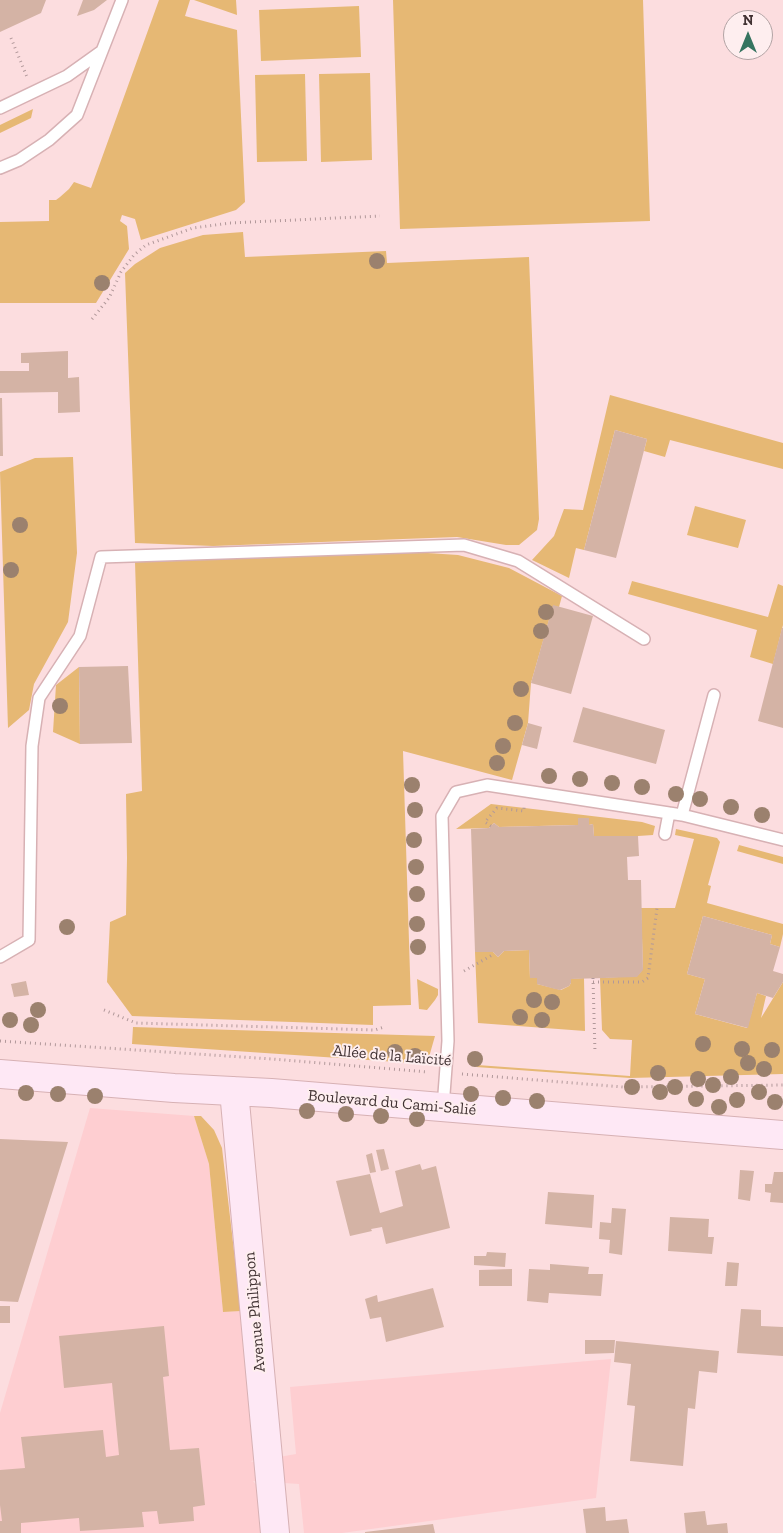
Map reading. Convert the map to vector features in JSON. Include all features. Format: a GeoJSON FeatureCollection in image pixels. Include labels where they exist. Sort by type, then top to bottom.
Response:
{"type":"FeatureCollection","features":[{"type":"Feature","properties":{"kind":"street","name":"Boulevard du Cami-Salié"},"geometry":{"type":"LineString","coordinates":[[0,1074],[443,1107],[783,1136]]}},
{"type":"Feature","properties":{"kind":"street","name":"Avenue Philippon"},"geometry":{"type":"LineString","coordinates":[[234,1091],[275,1533]]}},
{"type":"Feature","properties":{"kind":"lane"},"geometry":{"type":"LineString","coordinates":[[0,168],[19,160],[49,140],[77,115],[122,0]]}},
{"type":"Feature","properties":{"kind":"lane"},"geometry":{"type":"LineString","coordinates":[[0,108],[67,76],[102,51]]}},
{"type":"Feature","properties":{"kind":"lane"},"geometry":{"type":"LineString","coordinates":[[0,957],[29,940],[32,746],[39,698],[80,636],[101,557],[464,544],[518,560],[644,639]]}},
{"type":"Feature","properties":{"kind":"lane"},"geometry":{"type":"LineString","coordinates":[[682,815],[714,695]]}},
{"type":"Feature","properties":{"kind":"lane"},"geometry":{"type":"LineString","coordinates":[[443,1107],[448,1041],[442,816],[456,792],[487,785],[682,815],[783,840]]}},
{"type":"Feature","properties":{"kind":"lane"},"geometry":{"type":"LineString","coordinates":[[665,834],[669,813]]}},
{"type":"Feature","properties":{"kind":"path"},"geometry":{"type":"LineString","coordinates":[[11,38],[26,74]]}},
{"type":"Feature","properties":{"kind":"path"},"geometry":{"type":"LineString","coordinates":[[92,319],[109,298],[120,272],[134,255],[146,245],[193,228],[230,222],[380,216]]}},
{"type":"Feature","properties":{"kind":"path"},"geometry":{"type":"LineString","coordinates":[[491,826],[485,822],[497,808],[524,811],[526,791]]}},
{"type":"Feature","properties":{"kind":"path"},"geometry":{"type":"LineString","coordinates":[[595,1053],[593,980],[642,982],[648,978],[657,908]]}},
{"type":"Feature","properties":{"kind":"path"},"geometry":{"type":"LineString","coordinates":[[475,965],[494,954]]}},
{"type":"Feature","properties":{"kind":"path"},"geometry":{"type":"LineString","coordinates":[[104,1010],[136,1023],[375,1030],[384,1026]]}},
{"type":"Feature","properties":{"kind":"path","name":"Allée de la Laïcité"},"geometry":{"type":"LineString","coordinates":[[0,1041],[272,1059],[623,1088],[783,1085]]}},
{"type":"Feature","properties":{"kind":"shaded area"},"geometry":{"type":"Polygon","coordinates":[[[159,0],[190,0],[185,16],[237,30],[245,202],[236,210],[141,240],[135,219],[122,215],[120,221],[127,226],[129,249],[96,303],[0,303],[0,222],[49,221],[49,200],[56,200],[74,182],[91,188],[159,0]]]}},
{"type":"Feature","properties":{"kind":"shaded area"},"geometry":{"type":"Polygon","coordinates":[[[194,0],[236,0],[237,15],[194,0]]]}},
{"type":"Feature","properties":{"kind":"shaded area"},"geometry":{"type":"Polygon","coordinates":[[[393,0],[643,0],[650,221],[400,229],[393,0]]]}},
{"type":"Feature","properties":{"kind":"shaded area"},"geometry":{"type":"Polygon","coordinates":[[[359,6],[361,57],[261,61],[259,10],[359,6]]]}},
{"type":"Feature","properties":{"kind":"shaded area"},"geometry":{"type":"Polygon","coordinates":[[[370,73],[372,160],[321,162],[319,74],[370,73]]]}},
{"type":"Feature","properties":{"kind":"shaded area"},"geometry":{"type":"Polygon","coordinates":[[[305,74],[307,161],[257,162],[255,75],[305,74]]]}},
{"type":"Feature","properties":{"kind":"shaded area"},"geometry":{"type":"Polygon","coordinates":[[[33,109],[31,118],[0,133],[0,125],[33,109]]]}},
{"type":"Feature","properties":{"kind":"shaded area"},"geometry":{"type":"Polygon","coordinates":[[[243,232],[245,257],[386,251],[387,263],[529,257],[539,519],[537,530],[519,545],[506,545],[457,537],[213,546],[135,543],[125,273],[135,264],[160,248],[203,235],[243,232]]]}},
{"type":"Feature","properties":{"kind":"shaded area"},"geometry":{"type":"Polygon","coordinates":[[[610,395],[783,443],[783,469],[670,440],[665,457],[644,451],[647,439],[615,430],[584,550],[576,548],[569,578],[532,560],[554,536],[564,509],[583,510],[610,395]]]}},
{"type":"Feature","properties":{"kind":"shaded area"},"geometry":{"type":"Polygon","coordinates":[[[73,457],[77,553],[68,622],[34,684],[29,710],[8,728],[0,472],[35,458],[73,457]]]}},
{"type":"Feature","properties":{"kind":"shaded area"},"geometry":{"type":"Polygon","coordinates":[[[695,506],[746,520],[738,548],[687,535],[695,506]]]}},
{"type":"Feature","properties":{"kind":"shaded area"},"geometry":{"type":"Polygon","coordinates":[[[397,551],[458,555],[509,568],[562,596],[559,607],[553,606],[531,683],[528,723],[512,780],[403,751],[411,1005],[373,1006],[373,1025],[132,1016],[107,982],[110,922],[126,915],[126,794],[142,791],[135,562],[397,551]]]}},
{"type":"Feature","properties":{"kind":"shaded area"},"geometry":{"type":"Polygon","coordinates":[[[632,581],[768,617],[778,584],[783,586],[783,625],[773,664],[750,657],[757,630],[628,594],[632,581]]]}},
{"type":"Feature","properties":{"kind":"shaded area"},"geometry":{"type":"Polygon","coordinates":[[[79,667],[80,744],[53,732],[56,685],[79,667]]]}},
{"type":"Feature","properties":{"kind":"shaded area"},"geometry":{"type":"Polygon","coordinates":[[[491,804],[642,822],[655,826],[653,835],[638,836],[594,836],[593,824],[589,825],[588,818],[578,818],[578,825],[499,827],[494,823],[489,828],[456,829],[491,804]]]}},
{"type":"Feature","properties":{"kind":"shaded area"},"geometry":{"type":"Polygon","coordinates":[[[676,829],[717,838],[720,842],[708,885],[711,886],[707,903],[783,924],[780,947],[770,944],[772,935],[703,916],[687,974],[705,979],[695,1014],[747,1028],[757,993],[766,996],[761,1018],[783,982],[783,1074],[630,1078],[476,1067],[477,1065],[630,1076],[632,1040],[610,1039],[602,1030],[600,978],[637,976],[643,969],[641,908],[675,908],[694,839],[675,835],[676,829]]]}},
{"type":"Feature","properties":{"kind":"shaded area"},"geometry":{"type":"Polygon","coordinates":[[[739,845],[783,857],[783,864],[737,851],[739,845]]]}},
{"type":"Feature","properties":{"kind":"shaded area"},"geometry":{"type":"Polygon","coordinates":[[[529,950],[530,978],[537,978],[537,984],[561,990],[569,986],[571,979],[584,978],[585,1031],[478,1023],[475,952],[493,952],[498,957],[504,951],[529,950]]]}},
{"type":"Feature","properties":{"kind":"shaded area"},"geometry":{"type":"Polygon","coordinates":[[[417,979],[438,989],[438,995],[427,1010],[419,1009],[417,979]]]}},
{"type":"Feature","properties":{"kind":"shaded area"},"geometry":{"type":"Polygon","coordinates":[[[133,1027],[435,1036],[427,1064],[132,1044],[133,1027]]]}},
{"type":"Feature","properties":{"kind":"shaded area"},"geometry":{"type":"Polygon","coordinates":[[[90,1108],[194,1116],[209,1164],[223,1312],[241,1311],[256,1457],[251,1462],[296,1454],[290,1387],[611,1359],[596,1498],[342,1533],[304,1533],[299,1484],[253,1481],[259,1488],[263,1533],[0,1533],[0,1413],[90,1108]]]}},
{"type":"Feature","properties":{"kind":"shaded area"},"geometry":{"type":"Polygon","coordinates":[[[194,1116],[201,1116],[214,1130],[222,1148],[241,1311],[223,1312],[209,1164],[194,1116]]]}},
{"type":"Feature","properties":{"kind":"building"},"geometry":{"type":"Polygon","coordinates":[[[0,0],[46,0],[41,13],[0,32],[0,0]]]}},
{"type":"Feature","properties":{"kind":"building"},"geometry":{"type":"Polygon","coordinates":[[[83,0],[107,0],[94,10],[77,16],[83,0]]]}},
{"type":"Feature","properties":{"kind":"building"},"geometry":{"type":"Polygon","coordinates":[[[68,351],[68,378],[79,377],[80,412],[58,413],[58,392],[0,393],[0,371],[29,371],[29,363],[21,363],[21,353],[68,351]]]}},
{"type":"Feature","properties":{"kind":"building"},"geometry":{"type":"Polygon","coordinates":[[[0,398],[2,398],[3,456],[0,456],[0,398]]]}},
{"type":"Feature","properties":{"kind":"building"},"geometry":{"type":"Polygon","coordinates":[[[615,430],[647,439],[616,558],[584,550],[615,430]]]}},
{"type":"Feature","properties":{"kind":"building"},"geometry":{"type":"Polygon","coordinates":[[[553,605],[593,616],[571,694],[531,683],[553,605]]]}},
{"type":"Feature","properties":{"kind":"building"},"geometry":{"type":"Polygon","coordinates":[[[783,628],[783,728],[758,721],[783,628]]]}},
{"type":"Feature","properties":{"kind":"building"},"geometry":{"type":"Polygon","coordinates":[[[128,666],[132,743],[80,744],[79,667],[128,666]]]}},
{"type":"Feature","properties":{"kind":"building"},"geometry":{"type":"Polygon","coordinates":[[[583,707],[665,730],[656,764],[573,742],[583,707]]]}},
{"type":"Feature","properties":{"kind":"building"},"geometry":{"type":"Polygon","coordinates":[[[528,723],[542,727],[537,749],[522,745],[528,723]]]}},
{"type":"Feature","properties":{"kind":"building"},"geometry":{"type":"Polygon","coordinates":[[[578,818],[589,818],[589,825],[593,824],[594,836],[638,836],[639,856],[627,857],[628,880],[641,880],[643,970],[637,977],[571,979],[569,986],[560,990],[537,984],[537,978],[530,978],[529,950],[504,951],[498,957],[493,952],[475,952],[471,829],[489,828],[494,823],[499,827],[578,825],[578,818]]]}},
{"type":"Feature","properties":{"kind":"building"},"geometry":{"type":"Polygon","coordinates":[[[703,916],[772,935],[770,944],[780,947],[773,971],[783,974],[783,982],[773,998],[757,993],[748,1028],[695,1014],[705,979],[687,974],[703,916]]]}},
{"type":"Feature","properties":{"kind":"building"},"geometry":{"type":"Polygon","coordinates":[[[26,981],[29,995],[14,997],[11,984],[26,981]]]}},
{"type":"Feature","properties":{"kind":"building"},"geometry":{"type":"Polygon","coordinates":[[[0,1139],[68,1142],[18,1302],[0,1301],[0,1139]]]}},
{"type":"Feature","properties":{"kind":"building"},"geometry":{"type":"Polygon","coordinates":[[[384,1149],[389,1169],[381,1171],[376,1150],[384,1149]]]}},
{"type":"Feature","properties":{"kind":"building"},"geometry":{"type":"Polygon","coordinates":[[[372,1153],[376,1172],[370,1173],[366,1155],[372,1153]]]}},
{"type":"Feature","properties":{"kind":"building"},"geometry":{"type":"Polygon","coordinates":[[[420,1164],[422,1170],[436,1166],[450,1228],[386,1244],[382,1227],[350,1236],[336,1181],[370,1174],[380,1213],[403,1206],[395,1171],[420,1164]]]}},
{"type":"Feature","properties":{"kind":"building"},"geometry":{"type":"Polygon","coordinates":[[[740,1170],[754,1171],[750,1201],[738,1199],[740,1170]]]}},
{"type":"Feature","properties":{"kind":"building"},"geometry":{"type":"Polygon","coordinates":[[[774,1172],[783,1172],[783,1203],[770,1202],[771,1193],[765,1192],[765,1184],[772,1184],[774,1172]]]}},
{"type":"Feature","properties":{"kind":"building"},"geometry":{"type":"Polygon","coordinates":[[[548,1192],[594,1195],[592,1228],[545,1224],[548,1192]]]}},
{"type":"Feature","properties":{"kind":"building"},"geometry":{"type":"Polygon","coordinates":[[[612,1208],[626,1209],[622,1255],[609,1253],[610,1240],[599,1239],[600,1222],[611,1223],[612,1208]]]}},
{"type":"Feature","properties":{"kind":"building"},"geometry":{"type":"Polygon","coordinates":[[[670,1217],[709,1219],[708,1237],[714,1237],[712,1254],[668,1251],[670,1217]]]}},
{"type":"Feature","properties":{"kind":"building"},"geometry":{"type":"Polygon","coordinates":[[[487,1252],[506,1253],[505,1267],[474,1265],[474,1256],[486,1256],[487,1252]]]}},
{"type":"Feature","properties":{"kind":"building"},"geometry":{"type":"Polygon","coordinates":[[[727,1262],[739,1263],[737,1286],[725,1286],[727,1262]]]}},
{"type":"Feature","properties":{"kind":"building"},"geometry":{"type":"Polygon","coordinates":[[[550,1264],[589,1267],[588,1274],[603,1274],[601,1296],[549,1293],[548,1303],[527,1301],[529,1269],[550,1270],[550,1264]]]}},
{"type":"Feature","properties":{"kind":"building"},"geometry":{"type":"Polygon","coordinates":[[[512,1269],[512,1286],[479,1286],[479,1270],[512,1269]]]}},
{"type":"Feature","properties":{"kind":"building"},"geometry":{"type":"Polygon","coordinates":[[[433,1288],[444,1327],[386,1342],[381,1317],[370,1319],[365,1299],[377,1295],[378,1302],[433,1288]]]}},
{"type":"Feature","properties":{"kind":"building"},"geometry":{"type":"Polygon","coordinates":[[[0,1306],[10,1306],[10,1323],[0,1323],[0,1306]]]}},
{"type":"Feature","properties":{"kind":"building"},"geometry":{"type":"Polygon","coordinates":[[[741,1309],[761,1310],[761,1326],[783,1327],[783,1356],[737,1353],[741,1309]]]}},
{"type":"Feature","properties":{"kind":"building"},"geometry":{"type":"Polygon","coordinates":[[[164,1326],[169,1376],[163,1377],[170,1450],[199,1448],[205,1505],[193,1507],[194,1521],[159,1524],[157,1511],[142,1512],[144,1527],[80,1531],[79,1518],[21,1523],[21,1533],[0,1533],[0,1521],[2,1521],[0,1470],[25,1468],[21,1437],[103,1430],[106,1457],[119,1455],[112,1383],[64,1388],[59,1336],[164,1326]]]}},
{"type":"Feature","properties":{"kind":"building"},"geometry":{"type":"Polygon","coordinates":[[[585,1340],[615,1340],[614,1353],[585,1354],[585,1340]]]}},
{"type":"Feature","properties":{"kind":"building"},"geometry":{"type":"Polygon","coordinates":[[[616,1341],[719,1351],[717,1373],[699,1371],[695,1409],[688,1408],[683,1466],[630,1461],[635,1406],[627,1405],[631,1364],[614,1362],[616,1341]]]}},
{"type":"Feature","properties":{"kind":"building"},"geometry":{"type":"Polygon","coordinates":[[[605,1507],[606,1521],[627,1519],[629,1533],[586,1533],[583,1509],[605,1507]]]}},
{"type":"Feature","properties":{"kind":"building"},"geometry":{"type":"Polygon","coordinates":[[[705,1511],[707,1525],[727,1523],[728,1533],[686,1533],[684,1513],[705,1511]]]}},
{"type":"Feature","properties":{"kind":"building"},"geometry":{"type":"Polygon","coordinates":[[[433,1524],[435,1533],[365,1533],[365,1532],[433,1524]]]}}]}
